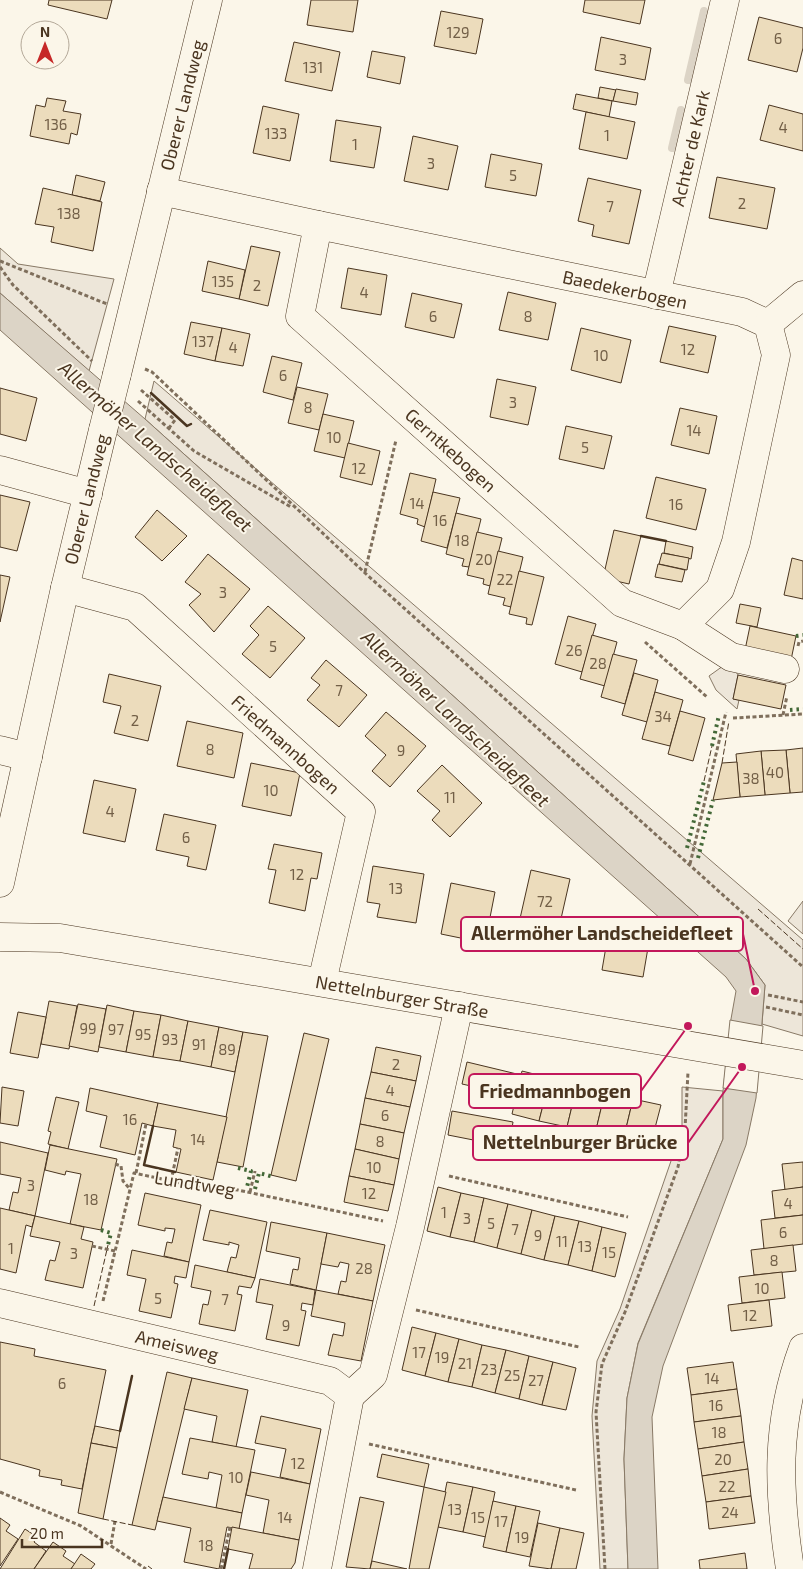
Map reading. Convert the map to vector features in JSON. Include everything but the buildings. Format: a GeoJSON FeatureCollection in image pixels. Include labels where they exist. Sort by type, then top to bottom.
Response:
{"type":"FeatureCollection","features":[{"type":"Feature","properties":{"kind":"street","name":"Oberer Landweg"},"geometry":{"type":"LineString","coordinates":[[0,882],[65,588],[208,0]]}},
{"type":"Feature","properties":{"kind":"street","name":"Achter de Kark"},"geometry":{"type":"LineString","coordinates":[[656,295],[725,0]]}},
{"type":"Feature","properties":{"kind":"street","name":"Baedekerbogen"},"geometry":{"type":"LineString","coordinates":[[161,190],[318,226],[742,312],[768,324]]}},
{"type":"Feature","properties":{"kind":"street","name":"Gerntkebogen"},"geometry":{"type":"LineString","coordinates":[[318,226],[300,316],[622,603],[683,626],[731,657],[785,670]]}},
{"type":"Feature","properties":{"kind":"street"},"geometry":{"type":"LineString","coordinates":[[683,626],[720,589],[736,542],[776,355],[768,324],[803,295]]}},
{"type":"Feature","properties":{"kind":"street"},"geometry":{"type":"LineString","coordinates":[[0,470],[88,494]]}},
{"type":"Feature","properties":{"kind":"street","name":"Friedmannbogen"},"geometry":{"type":"LineString","coordinates":[[65,588],[135,607],[361,812],[322,982]]}},
{"type":"Feature","properties":{"kind":"street"},"geometry":{"type":"LineString","coordinates":[[0,750],[28,757]]}},
{"type":"Feature","properties":{"kind":"street","name":"Nettelnburger Straße"},"geometry":{"type":"LineString","coordinates":[[0,936],[60,938],[690,1044],[803,1065]]}},
{"type":"Feature","properties":{"kind":"street"},"geometry":{"type":"LineString","coordinates":[[317,1569],[350,1396],[373,1375],[410,1227],[459,1006]]}},
{"type":"Feature","properties":{"kind":"street","name":"Ameisweg"},"geometry":{"type":"LineString","coordinates":[[0,1303],[330,1381],[350,1396]]}},
{"type":"Feature","properties":{"kind":"street"},"geometry":{"type":"LineString","coordinates":[[790,1569],[780,1480],[783,1422],[803,1348]]}},
{"type":"Feature","properties":{"kind":"path"},"geometry":{"type":"LineString","coordinates":[[0,261],[133,314]]}},
{"type":"Feature","properties":{"kind":"path"},"geometry":{"type":"LineString","coordinates":[[119,368],[152,372],[365,573],[803,967]]}},
{"type":"Feature","properties":{"kind":"path"},"geometry":{"type":"LineString","coordinates":[[141,389],[175,420],[169,428]]}},
{"type":"Feature","properties":{"kind":"path"},"geometry":{"type":"LineString","coordinates":[[365,573],[404,408]]}},
{"type":"Feature","properties":{"kind":"path"},"geometry":{"type":"LineString","coordinates":[[643,640],[707,697]]}},
{"type":"Feature","properties":{"kind":"path"},"geometry":{"type":"LineString","coordinates":[[690,864],[726,712]]}},
{"type":"Feature","properties":{"kind":"path"},"geometry":{"type":"LineString","coordinates":[[733,718],[803,714]]}},
{"type":"Feature","properties":{"kind":"path"},"geometry":{"type":"LineString","coordinates":[[768,995],[803,1002]]}},
{"type":"Feature","properties":{"kind":"path"},"geometry":{"type":"LineString","coordinates":[[766,1007],[803,1015]]}},
{"type":"Feature","properties":{"kind":"path"},"geometry":{"type":"LineString","coordinates":[[605,1569],[596,1412],[602,1364],[625,1312],[678,1167],[685,1129],[690,1044]]}},
{"type":"Feature","properties":{"kind":"path"},"geometry":{"type":"LineString","coordinates":[[136,1173],[146,1124]]}},
{"type":"Feature","properties":{"kind":"path"},"geometry":{"type":"LineString","coordinates":[[171,1181],[178,1148]]}},
{"type":"Feature","properties":{"kind":"path"},"geometry":{"type":"LineString","coordinates":[[116,1164],[121,1166],[123,1181],[130,1189]]}},
{"type":"Feature","properties":{"kind":"path"},"geometry":{"type":"LineString","coordinates":[[423,1170],[628,1217]]}},
{"type":"Feature","properties":{"kind":"path"},"geometry":{"type":"LineString","coordinates":[[250,1192],[255,1171]]}},
{"type":"Feature","properties":{"kind":"path","name":"Lundtweg"},"geometry":{"type":"LineString","coordinates":[[97,1326],[134,1172],[204,1188],[250,1192],[410,1227]]}},
{"type":"Feature","properties":{"kind":"path"},"geometry":{"type":"LineString","coordinates":[[92,1246],[115,1251]]}},
{"type":"Feature","properties":{"kind":"path"},"geometry":{"type":"LineString","coordinates":[[390,1305],[579,1347]]}},
{"type":"Feature","properties":{"kind":"path"},"geometry":{"type":"LineString","coordinates":[[342,1438],[576,1490]]}},
{"type":"Feature","properties":{"kind":"path"},"geometry":{"type":"LineString","coordinates":[[0,1492],[80,1526],[111,1544],[146,1569]]}},
{"type":"Feature","properties":{"kind":"path"},"geometry":{"type":"LineString","coordinates":[[111,1544],[115,1521]]}},
{"type":"Feature","properties":{"kind":"path"},"geometry":{"type":"LineString","coordinates":[[221,1569],[230,1527]]}},
{"type":"Feature","properties":{"kind":"shaded area"},"geometry":{"type":"Polygon","coordinates":[[[0,248],[18,264],[114,279],[89,371],[0,293],[0,248]]]}},
{"type":"Feature","properties":{"kind":"shaded area"},"geometry":{"type":"Polygon","coordinates":[[[154,381],[803,940],[803,1036],[762,1024],[765,985],[746,959],[145,419],[154,381]]]}},
{"type":"Feature","properties":{"kind":"shaded area"},"geometry":{"type":"Polygon","coordinates":[[[723,666],[734,669],[738,675],[733,699],[739,700],[737,709],[716,690],[709,676],[723,666]]]}},
{"type":"Feature","properties":{"kind":"shaded area"},"geometry":{"type":"Polygon","coordinates":[[[803,901],[803,934],[788,921],[803,901]]]}},
{"type":"Feature","properties":{"kind":"shaded area"},"geometry":{"type":"Polygon","coordinates":[[[682,1087],[723,1091],[723,1139],[638,1343],[627,1398],[624,1459],[628,1569],[600,1569],[592,1416],[597,1361],[620,1309],[682,1129],[682,1087]]]}},
{"type":"Feature","properties":{"kind":"water"},"geometry":{"type":"Polygon","coordinates":[[[0,293],[145,419],[746,959],[765,985],[756,1098],[746,1145],[663,1366],[652,1417],[658,1569],[628,1569],[624,1459],[627,1398],[638,1344],[723,1139],[723,1091],[736,991],[726,977],[0,330],[0,293]]]}},
{"type":"Feature","properties":{"kind":"pier"},"geometry":{"type":"Polygon","coordinates":[[[730,1020],[763,1026],[757,1093],[723,1088],[730,1020]]]}},
{"type":"Feature","properties":{"kind":"waterway"},"geometry":{"type":"LineString","coordinates":[[688,80],[704,11]]}},
{"type":"Feature","properties":{"kind":"waterway"},"geometry":{"type":"LineString","coordinates":[[672,148],[681,110]]}},
{"type":"Feature","properties":{"kind":"hedge"},"geometry":{"type":"LineString","coordinates":[[796,636],[803,635]]}},
{"type":"Feature","properties":{"kind":"hedge"},"geometry":{"type":"LineString","coordinates":[[790,710],[803,709]]}},
{"type":"Feature","properties":{"kind":"hedge"},"geometry":{"type":"LineString","coordinates":[[712,746],[719,715]]}},
{"type":"Feature","properties":{"kind":"hedge"},"geometry":{"type":"LineString","coordinates":[[687,848],[704,781]]}},
{"type":"Feature","properties":{"kind":"hedge"},"geometry":{"type":"LineString","coordinates":[[698,858],[713,800]]}},
{"type":"Feature","properties":{"kind":"hedge"},"geometry":{"type":"LineString","coordinates":[[238,1168],[251,1171],[247,1187]]}},
{"type":"Feature","properties":{"kind":"hedge"},"geometry":{"type":"LineString","coordinates":[[255,1189],[259,1173],[274,1177]]}},
{"type":"Feature","properties":{"kind":"hedge"},"geometry":{"type":"LineString","coordinates":[[101,1230],[111,1233],[108,1245]]}},
{"type":"Feature","properties":{"kind":"fence"},"geometry":{"type":"LineString","coordinates":[[722,763],[729,721]]}},
{"type":"Feature","properties":{"kind":"fence"},"geometry":{"type":"LineString","coordinates":[[704,781],[712,746]]}},
{"type":"Feature","properties":{"kind":"fence"},"geometry":{"type":"LineString","coordinates":[[758,909],[803,949]]}},
{"type":"Feature","properties":{"kind":"fence"},"geometry":{"type":"LineString","coordinates":[[94,1306],[108,1245]]}},
{"type":"Feature","properties":{"kind":"fence"},"geometry":{"type":"LineString","coordinates":[[103,1519],[132,1525]]}},
{"type":"Feature","properties":{"kind":"fence"},"geometry":{"type":"LineString","coordinates":[[148,1566],[152,1569]]}},
{"type":"Feature","properties":{"kind":"wall"},"geometry":{"type":"LineString","coordinates":[[151,393],[187,426],[191,424]]}},
{"type":"Feature","properties":{"kind":"wall"},"geometry":{"type":"LineString","coordinates":[[641,536],[666,541]]}},
{"type":"Feature","properties":{"kind":"wall"},"geometry":{"type":"LineString","coordinates":[[153,1126],[144,1165],[175,1172]]}},
{"type":"Feature","properties":{"kind":"wall"},"geometry":{"type":"LineString","coordinates":[[120,1431],[132,1376]]}},
{"type":"Feature","properties":{"kind":"wall"},"geometry":{"type":"LineString","coordinates":[[224,1569],[228,1549]]}},
{"type":"Feature","properties":{"kind":"place","name":"Allermöher Landscheidefleet"},"geometry":{"type":"Point","coordinates":[755,991]}},
{"type":"Feature","properties":{"kind":"place","name":"Friedmannbogen"},"geometry":{"type":"Point","coordinates":[688,1026]}},
{"type":"Feature","properties":{"kind":"place","name":"Nettelnburger Brücke"},"geometry":{"type":"Point","coordinates":[742,1067]}}]}
